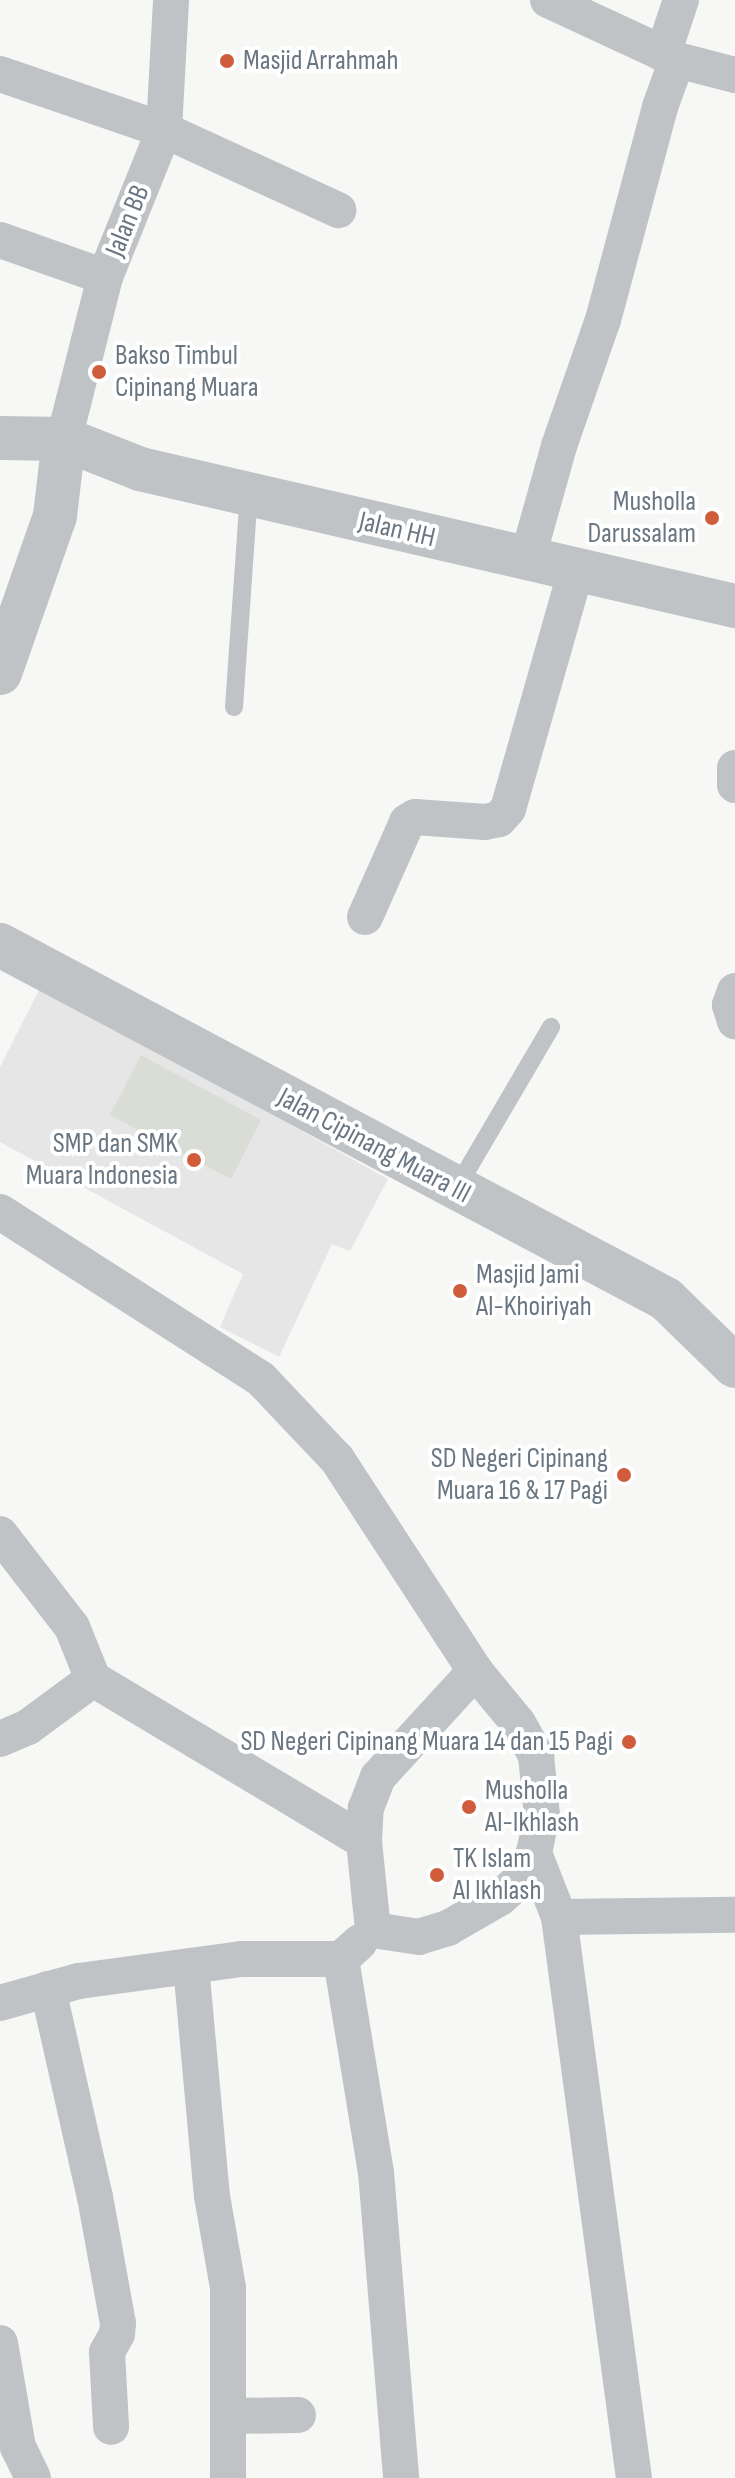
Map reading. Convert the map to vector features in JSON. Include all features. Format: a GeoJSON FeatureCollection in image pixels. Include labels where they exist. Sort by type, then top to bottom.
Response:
{"type":"FeatureCollection","features":[{"type":"Feature","properties":{"kind":"street","name":"Jalan BB"},"geometry":{"type":"LineString","coordinates":[[64,439],[105,277],[164,130],[171,0]]}},
{"type":"Feature","properties":{"kind":"street"},"geometry":{"type":"LineString","coordinates":[[548,0],[670,57],[735,75]]}},
{"type":"Feature","properties":{"kind":"street"},"geometry":{"type":"LineString","coordinates":[[527,560],[559,446],[603,320],[660,107],[681,0]]}},
{"type":"Feature","properties":{"kind":"street"},"geometry":{"type":"LineString","coordinates":[[0,74],[164,130],[338,210]]}},
{"type":"Feature","properties":{"kind":"street"},"geometry":{"type":"LineString","coordinates":[[0,240],[105,277]]}},
{"type":"Feature","properties":{"kind":"street"},"geometry":{"type":"LineString","coordinates":[[0,438],[64,439],[55,516],[0,673]]}},
{"type":"Feature","properties":{"kind":"street","name":"Jalan HH"},"geometry":{"type":"LineString","coordinates":[[64,439],[140,469],[735,606]]}},
{"type":"Feature","properties":{"kind":"street"},"geometry":{"type":"LineString","coordinates":[[365,917],[407,822],[415,817],[485,822],[499,819],[508,809],[576,570]]}},
{"type":"Feature","properties":{"kind":"street"},"geometry":{"type":"LineString","coordinates":[[735,768],[735,785]]}},
{"type":"Feature","properties":{"kind":"street","name":"Jalan Cipinang Muara III"},"geometry":{"type":"LineString","coordinates":[[0,945],[666,1299],[735,1366]]}},
{"type":"Feature","properties":{"kind":"street"},"geometry":{"type":"LineString","coordinates":[[735,991],[730,1005],[735,1021]]}},
{"type":"Feature","properties":{"kind":"street"},"geometry":{"type":"LineString","coordinates":[[0,1212],[261,1379],[337,1459],[475,1671],[518,1723],[536,1756],[542,1815],[534,1853],[521,1879],[500,1898],[448,1928],[419,1937],[373,1930]]}},
{"type":"Feature","properties":{"kind":"street"},"geometry":{"type":"LineString","coordinates":[[0,1534],[72,1627],[93,1679],[364,1841]]}},
{"type":"Feature","properties":{"kind":"street"},"geometry":{"type":"LineString","coordinates":[[373,1930],[364,1841],[366,1808],[378,1777],[475,1671]]}},
{"type":"Feature","properties":{"kind":"street"},"geometry":{"type":"LineString","coordinates":[[0,1739],[28,1727],[93,1679]]}},
{"type":"Feature","properties":{"kind":"street"},"geometry":{"type":"LineString","coordinates":[[534,1853],[559,1917],[634,2478]]}},
{"type":"Feature","properties":{"kind":"street"},"geometry":{"type":"LineString","coordinates":[[559,1917],[735,1915]]}},
{"type":"Feature","properties":{"kind":"street"},"geometry":{"type":"LineString","coordinates":[[0,2003],[79,1981],[242,1959],[341,1959],[373,1930]]}},
{"type":"Feature","properties":{"kind":"street"},"geometry":{"type":"LineString","coordinates":[[341,1959],[376,2172],[401,2478]]}},
{"type":"Feature","properties":{"kind":"street"},"geometry":{"type":"LineString","coordinates":[[191,1966],[212,2196],[228,2288],[228,2478]]}},
{"type":"Feature","properties":{"kind":"street"},"geometry":{"type":"LineString","coordinates":[[48,1989],[95,2197],[118,2323],[117,2334],[107,2352],[111,2427]]}},
{"type":"Feature","properties":{"kind":"street"},"geometry":{"type":"LineString","coordinates":[[0,2343],[18,2447],[33,2478]]}},
{"type":"Feature","properties":{"kind":"street"},"geometry":{"type":"LineString","coordinates":[[229,2416],[298,2415]]}},
{"type":"Feature","properties":{"kind":"lane"},"geometry":{"type":"LineString","coordinates":[[234,707],[249,494]]}},
{"type":"Feature","properties":{"kind":"lane"},"geometry":{"type":"LineString","coordinates":[[456,1189],[551,1027]]}},
{"type":"Feature","properties":{"kind":"shaded area","name":"SMP dan SMK Muara Indonesia"},"geometry":{"type":"Polygon","coordinates":[[[41,986],[388,1179],[350,1251],[332,1244],[279,1357],[220,1327],[243,1274],[0,1142],[0,1067],[41,986]]]}},
{"type":"Feature","properties":{"kind":"shaded area"},"geometry":{"type":"Polygon","coordinates":[[[141,1055],[261,1120],[231,1179],[110,1115],[141,1055]]]}},
{"type":"Feature","properties":{"kind":"place","name":"Masjid Arrahmah"},"geometry":{"type":"Point","coordinates":[227,61]}},
{"type":"Feature","properties":{"kind":"place","name":"Bakso Timbul Cipinang Muara"},"geometry":{"type":"Point","coordinates":[99,372]}},
{"type":"Feature","properties":{"kind":"place","name":"Musholla Darussalam"},"geometry":{"type":"Point","coordinates":[712,518]}},
{"type":"Feature","properties":{"kind":"place","name":"SMP dan SMK Muara Indonesia"},"geometry":{"type":"Point","coordinates":[194,1160]}},
{"type":"Feature","properties":{"kind":"place","name":"Masjid Jami Al-Khoiriyah"},"geometry":{"type":"Point","coordinates":[460,1291]}},
{"type":"Feature","properties":{"kind":"place","name":"SD Negeri Cipinang Muara 16 & 17 Pagi"},"geometry":{"type":"Point","coordinates":[624,1475]}},
{"type":"Feature","properties":{"kind":"place","name":"SD Negeri Cipinang Muara 14 dan 15 Pagi"},"geometry":{"type":"Point","coordinates":[629,1742]}},
{"type":"Feature","properties":{"kind":"place","name":"Musholla Al-Ikhlash"},"geometry":{"type":"Point","coordinates":[469,1807]}},
{"type":"Feature","properties":{"kind":"place","name":"TK Islam Al Ikhlash"},"geometry":{"type":"Point","coordinates":[437,1875]}}]}
